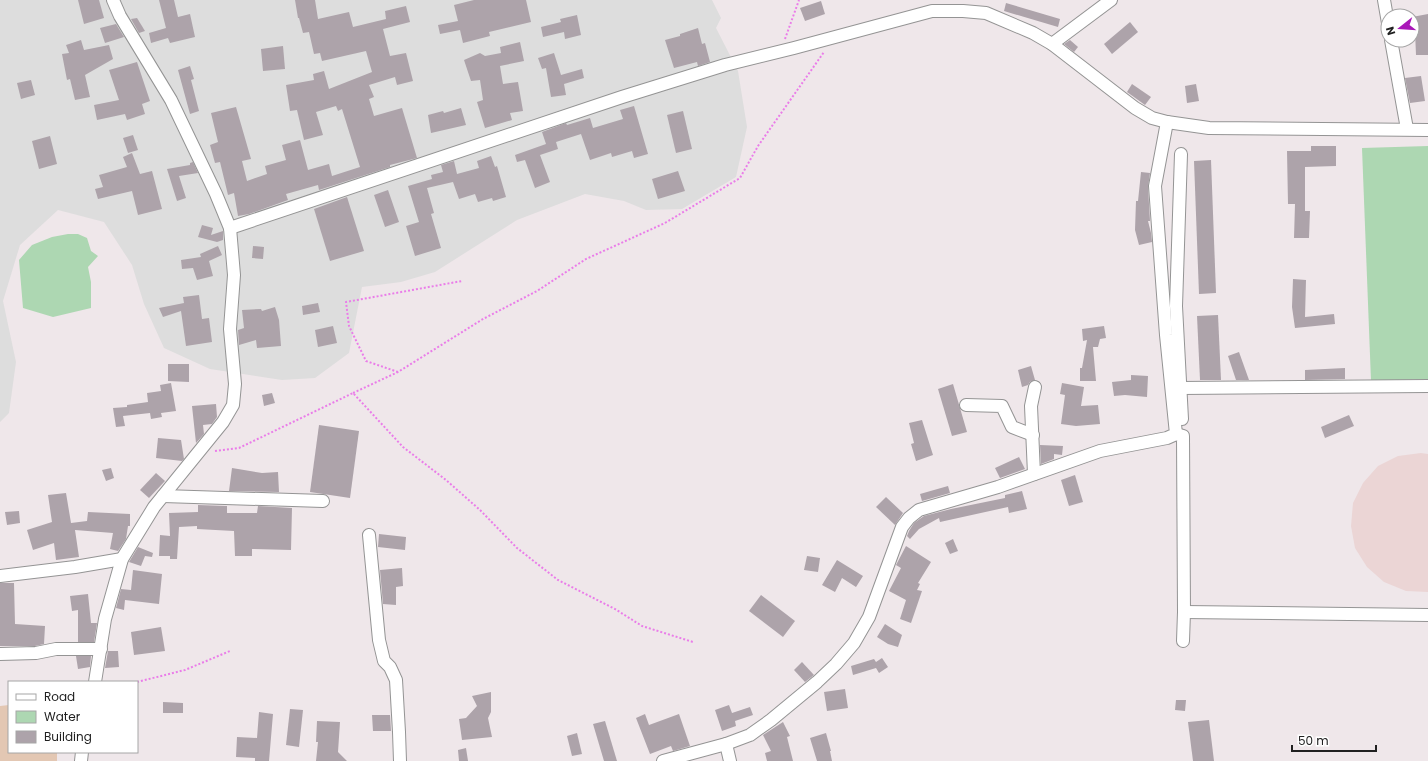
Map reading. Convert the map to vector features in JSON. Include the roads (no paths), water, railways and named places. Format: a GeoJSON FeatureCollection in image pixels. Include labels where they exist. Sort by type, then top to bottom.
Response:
{"type":"FeatureCollection","features":[{"type":"Feature","properties":{"kind":"street"},"geometry":{"type":"LineString","coordinates":[[95,681],[105,619],[122,559],[154,507],[223,422],[233,405],[235,384],[230,329],[234,275],[230,228],[216,194],[171,100],[120,16],[113,0]]}},
{"type":"Feature","properties":{"kind":"street"},"geometry":{"type":"LineString","coordinates":[[1052,44],[1096,5],[1111,0]]}},
{"type":"Feature","properties":{"kind":"street"},"geometry":{"type":"LineString","coordinates":[[230,228],[622,97],[725,65],[834,38],[932,11],[986,13],[1033,33],[1052,44],[1135,108],[1152,118],[1167,122],[1209,128],[1428,130]]}},
{"type":"Feature","properties":{"kind":"street"},"geometry":{"type":"LineString","coordinates":[[1392,48],[1407,129]]}},
{"type":"Feature","properties":{"kind":"street"},"geometry":{"type":"LineString","coordinates":[[1167,122],[1155,186],[1166,336],[1180,435]]}},
{"type":"Feature","properties":{"kind":"street"},"geometry":{"type":"LineString","coordinates":[[1181,154],[1176,306],[1181,388],[1180,435],[1184,612],[1182,641]]}},
{"type":"Feature","properties":{"kind":"street"},"geometry":{"type":"LineString","coordinates":[[1181,388],[1428,386]]}},
{"type":"Feature","properties":{"kind":"street"},"geometry":{"type":"LineString","coordinates":[[1034,474],[1031,406],[1035,387]]}},
{"type":"Feature","properties":{"kind":"street"},"geometry":{"type":"LineString","coordinates":[[966,405],[1002,406],[1012,427],[1033,435]]}},
{"type":"Feature","properties":{"kind":"street"},"geometry":{"type":"LineString","coordinates":[[663,761],[726,744],[750,735],[771,720],[817,682],[836,664],[854,643],[869,617],[902,527],[909,518],[919,510],[952,499],[998,487],[1100,451],[1180,435]]}},
{"type":"Feature","properties":{"kind":"street"},"geometry":{"type":"LineString","coordinates":[[163,496],[323,501]]}},
{"type":"Feature","properties":{"kind":"street"},"geometry":{"type":"LineString","coordinates":[[369,536],[379,640],[384,661],[390,667],[396,680],[400,761]]}},
{"type":"Feature","properties":{"kind":"street"},"geometry":{"type":"LineString","coordinates":[[0,576],[75,567],[122,559]]}},
{"type":"Feature","properties":{"kind":"street"},"geometry":{"type":"LineString","coordinates":[[1184,612],[1428,615]]}},
{"type":"Feature","properties":{"kind":"street"},"geometry":{"type":"LineString","coordinates":[[0,654],[36,653],[56,649],[101,649]]}},
{"type":"Feature","properties":{"kind":"street"},"geometry":{"type":"LineString","coordinates":[[726,744],[730,761]]}},
{"type":"Feature","properties":{"kind":"water"},"geometry":{"type":"Polygon","coordinates":[[[1428,146],[1428,379],[1371,381],[1362,148],[1428,146]]]}},
{"type":"Feature","properties":{"kind":"water"},"geometry":{"type":"Polygon","coordinates":[[[78,234],[87,238],[91,251],[98,256],[88,267],[91,282],[91,308],[53,317],[23,308],[19,260],[32,245],[52,237],[78,234]]]}}]}
